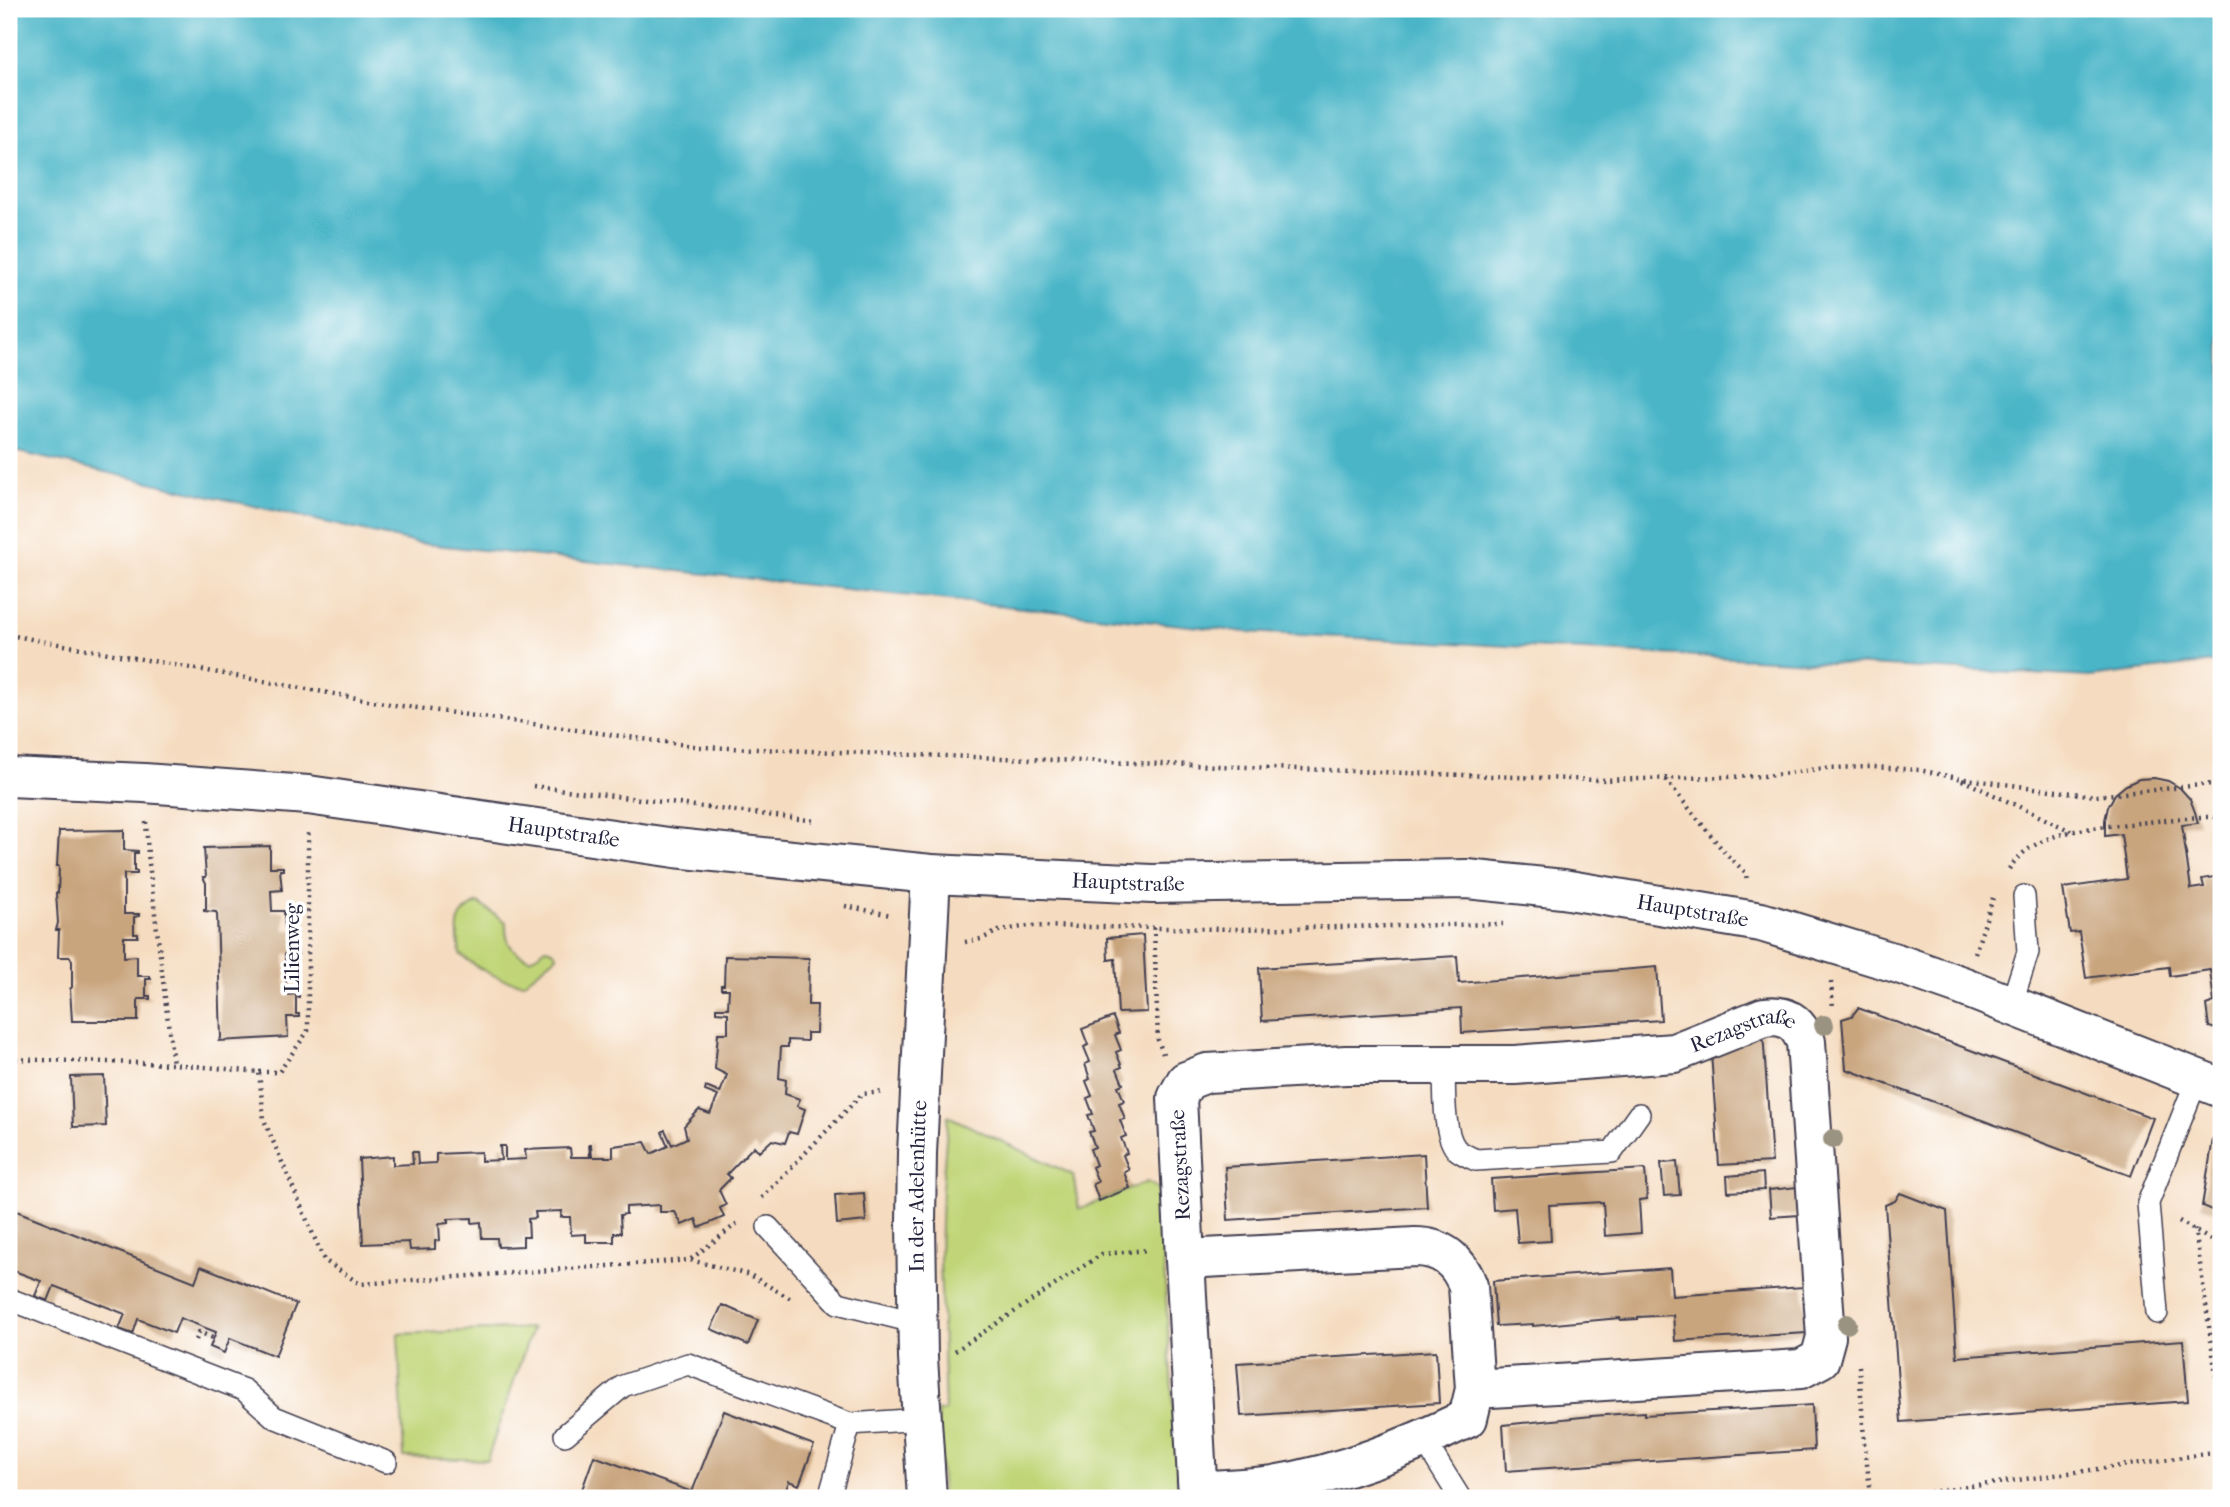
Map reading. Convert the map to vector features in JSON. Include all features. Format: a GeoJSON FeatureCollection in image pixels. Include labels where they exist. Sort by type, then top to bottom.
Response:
{"type":"FeatureCollection","features":[{"type":"Feature","properties":{"kind":"street","name":"Hauptstraße"},"geometry":{"type":"LineString","coordinates":[[9,777],[145,783],[308,795],[675,848],[931,874],[1152,884],[1467,879],[1563,889],[1761,922],[1896,963],[2011,1005],[2209,1084]]}},
{"type":"Feature","properties":{"kind":"street","name":"In der Adelenhütte"},"geometry":{"type":"LineString","coordinates":[[927,1498],[918,1341],[917,1153],[931,874]]}},
{"type":"Feature","properties":{"kind":"street","name":"Rezagstraße"},"geometry":{"type":"LineString","coordinates":[[1184,1253],[1428,1247],[1443,1252],[1455,1262],[1464,1274],[1468,1286],[1475,1388],[1468,1418],[1424,1440],[1369,1461],[1272,1485],[1198,1494],[1184,1253],[1177,1098],[1186,1081],[1207,1073],[1346,1065],[1515,1065],[1674,1053],[1763,1017],[1776,1015],[1794,1022],[1806,1042],[1826,1337],[1820,1359],[1801,1369],[1475,1388]]}},
{"type":"Feature","properties":{"kind":"lane"},"geometry":{"type":"LineString","coordinates":[[2011,1005],[2028,953],[2024,896]]}},
{"type":"Feature","properties":{"kind":"lane"},"geometry":{"type":"LineString","coordinates":[[1444,1065],[1447,1126],[1451,1140],[1457,1149],[1476,1160],[1612,1152],[1639,1114]]}},
{"type":"Feature","properties":{"kind":"lane"},"geometry":{"type":"LineString","coordinates":[[2157,1313],[2147,1203],[2209,1084]]}},
{"type":"Feature","properties":{"kind":"lane"},"geometry":{"type":"LineString","coordinates":[[768,1227],[838,1303],[918,1341]]}},
{"type":"Feature","properties":{"kind":"lane"},"geometry":{"type":"LineString","coordinates":[[9,1299],[244,1390],[274,1417],[386,1462]]}},
{"type":"Feature","properties":{"kind":"lane"},"geometry":{"type":"LineString","coordinates":[[565,1435],[623,1386],[688,1364],[850,1424],[922,1419]]}},
{"type":"Feature","properties":{"kind":"lane"},"geometry":{"type":"LineString","coordinates":[[829,1498],[850,1424]]}},
{"type":"Feature","properties":{"kind":"lane"},"geometry":{"type":"LineString","coordinates":[[1424,1440],[1460,1498]]}},
{"type":"Feature","properties":{"kind":"path"},"geometry":{"type":"LineString","coordinates":[[9,635],[395,705],[701,747],[1523,779],[1666,780],[1767,776],[1825,768],[1873,767],[1919,770],[1958,778],[2095,796],[2221,783]]}},
{"type":"Feature","properties":{"kind":"path"},"geometry":{"type":"LineString","coordinates":[[1958,778],[2071,831],[2199,816],[2221,817]]}},
{"type":"Feature","properties":{"kind":"path"},"geometry":{"type":"LineString","coordinates":[[1666,780],[1726,853],[1746,873],[1749,890]]}},
{"type":"Feature","properties":{"kind":"path"},"geometry":{"type":"LineString","coordinates":[[145,783],[148,855],[173,1065]]}},
{"type":"Feature","properties":{"kind":"path","name":"Lilienweg"},"geometry":{"type":"LineString","coordinates":[[259,1072],[279,1072],[308,1031],[308,795]]}},
{"type":"Feature","properties":{"kind":"path"},"geometry":{"type":"LineString","coordinates":[[1154,927],[1158,1040],[1177,1098]]}},
{"type":"Feature","properties":{"kind":"path"},"geometry":{"type":"LineString","coordinates":[[9,1059],[173,1065],[259,1072],[264,1119],[324,1260],[360,1284],[690,1260],[750,1275],[793,1300]]}},
{"type":"Feature","properties":{"kind":"path"},"geometry":{"type":"LineString","coordinates":[[762,1199],[862,1094],[921,1088]]}},
{"type":"Feature","properties":{"kind":"path"},"geometry":{"type":"LineString","coordinates":[[2147,1203],[2221,1246]]}},
{"type":"Feature","properties":{"kind":"path"},"geometry":{"type":"LineString","coordinates":[[690,1260],[744,1218]]}},
{"type":"Feature","properties":{"kind":"path"},"geometry":{"type":"LineString","coordinates":[[2194,1229],[2221,1410]]}},
{"type":"Feature","properties":{"kind":"path"},"geometry":{"type":"LineString","coordinates":[[918,1341],[954,1352],[1102,1254],[1184,1253]]}},
{"type":"Feature","properties":{"kind":"path"},"geometry":{"type":"LineString","coordinates":[[1888,1498],[2221,1452]]}},
{"type":"Feature","properties":{"kind":"green space"},"geometry":{"type":"Polygon","coordinates":[[[478,903],[506,922],[508,941],[518,953],[530,959],[546,948],[553,950],[557,956],[523,983],[497,977],[474,965],[460,954],[458,924],[464,913],[478,903]]]}},
{"type":"Feature","properties":{"kind":"green space"},"geometry":{"type":"Polygon","coordinates":[[[948,1116],[1073,1175],[1079,1209],[1147,1182],[1159,1189],[1179,1498],[942,1498],[937,1412],[945,1411],[940,1256],[948,1116]]]}},
{"type":"Feature","properties":{"kind":"green space"},"geometry":{"type":"Polygon","coordinates":[[[532,1328],[487,1460],[404,1457],[398,1334],[532,1328]]]}},
{"type":"Feature","properties":{"kind":"water"},"geometry":{"type":"Polygon","coordinates":[[[9,9],[2221,9],[2221,661],[2090,677],[1246,632],[416,543],[9,450],[9,9]]]}},
{"type":"Feature","properties":{"kind":"building"},"geometry":{"type":"Polygon","coordinates":[[[2139,779],[2168,781],[2180,788],[2190,799],[2195,812],[2198,823],[2182,825],[2191,889],[2204,887],[2202,879],[2221,876],[2220,1030],[2209,1027],[2206,1005],[2214,1002],[2210,970],[2170,976],[2169,967],[2086,978],[2079,932],[2070,933],[2063,888],[2127,879],[2121,834],[2105,836],[2108,807],[2115,794],[2126,785],[2139,779]]]}},
{"type":"Feature","properties":{"kind":"building"},"geometry":{"type":"Polygon","coordinates":[[[124,830],[124,850],[138,853],[134,853],[134,871],[137,871],[137,874],[124,874],[124,914],[139,916],[134,917],[134,934],[138,934],[138,937],[124,937],[124,957],[137,956],[137,976],[150,976],[151,979],[146,979],[146,996],[150,996],[150,999],[138,999],[138,1021],[72,1021],[72,961],[70,957],[58,957],[59,930],[56,930],[59,831],[124,830]]]}},
{"type":"Feature","properties":{"kind":"building"},"geometry":{"type":"Polygon","coordinates":[[[270,846],[270,867],[283,867],[283,870],[280,870],[282,890],[271,891],[272,911],[284,911],[285,930],[294,930],[295,950],[298,950],[298,954],[285,954],[286,995],[299,994],[299,997],[296,997],[296,1014],[299,1014],[299,1017],[287,1017],[288,1037],[219,1041],[217,914],[204,911],[204,848],[270,846]]]}},
{"type":"Feature","properties":{"kind":"building"},"geometry":{"type":"Polygon","coordinates":[[[1143,935],[1147,1012],[1118,1013],[1115,959],[1108,960],[1107,938],[1143,935]]]}},
{"type":"Feature","properties":{"kind":"building"},"geometry":{"type":"Polygon","coordinates":[[[725,956],[809,958],[808,1005],[817,1005],[816,1033],[807,1033],[807,1041],[788,1040],[788,1047],[781,1047],[779,1078],[786,1080],[785,1094],[800,1099],[797,1106],[805,1109],[797,1134],[789,1132],[785,1143],[772,1140],[759,1152],[754,1146],[727,1174],[731,1178],[719,1190],[726,1205],[720,1208],[724,1217],[699,1228],[696,1219],[682,1225],[675,1212],[660,1212],[660,1205],[626,1207],[626,1214],[620,1215],[621,1233],[614,1233],[614,1242],[586,1242],[586,1234],[571,1235],[570,1217],[561,1217],[562,1211],[535,1212],[536,1218],[528,1219],[529,1237],[523,1237],[523,1246],[498,1247],[497,1238],[482,1238],[481,1222],[472,1223],[472,1218],[448,1219],[448,1223],[439,1224],[440,1240],[435,1241],[435,1249],[410,1250],[409,1242],[363,1244],[359,1159],[393,1156],[393,1165],[413,1164],[412,1152],[417,1152],[418,1164],[436,1163],[436,1154],[481,1152],[481,1161],[501,1160],[500,1146],[505,1146],[505,1160],[526,1159],[525,1150],[570,1148],[571,1157],[590,1157],[589,1144],[592,1157],[613,1157],[613,1146],[645,1142],[651,1154],[668,1146],[662,1132],[665,1130],[672,1145],[687,1138],[684,1126],[699,1110],[710,1114],[718,1096],[705,1091],[706,1087],[720,1093],[727,1075],[715,1069],[718,1033],[728,1033],[728,1013],[716,1012],[716,1008],[728,1008],[729,989],[721,989],[721,985],[724,985],[725,956]]]}},
{"type":"Feature","properties":{"kind":"building"},"geometry":{"type":"Polygon","coordinates":[[[1457,956],[1459,983],[1657,967],[1661,1020],[1462,1033],[1461,1008],[1262,1021],[1259,968],[1457,956]]]}},
{"type":"Feature","properties":{"kind":"building"},"geometry":{"type":"Polygon","coordinates":[[[1858,1008],[2153,1118],[2131,1176],[1846,1069],[1842,1019],[1852,1016],[1858,1008]]]}},
{"type":"Feature","properties":{"kind":"building"},"geometry":{"type":"Polygon","coordinates":[[[1113,1017],[1119,1033],[1115,1035],[1121,1050],[1116,1052],[1122,1067],[1117,1069],[1123,1084],[1118,1086],[1124,1101],[1119,1103],[1125,1119],[1120,1120],[1126,1136],[1121,1138],[1127,1153],[1123,1155],[1129,1170],[1124,1172],[1130,1188],[1099,1201],[1093,1184],[1098,1182],[1092,1167],[1096,1165],[1090,1149],[1095,1147],[1089,1132],[1094,1131],[1088,1115],[1093,1114],[1087,1098],[1092,1096],[1086,1081],[1090,1079],[1085,1064],[1090,1062],[1084,1047],[1088,1045],[1082,1029],[1113,1017]]]}},
{"type":"Feature","properties":{"kind":"building"},"geometry":{"type":"Polygon","coordinates":[[[1763,1032],[1772,1162],[1719,1165],[1711,1053],[1763,1032]]]}},
{"type":"Feature","properties":{"kind":"building"},"geometry":{"type":"Polygon","coordinates":[[[104,1076],[106,1126],[73,1127],[71,1077],[104,1076]]]}},
{"type":"Feature","properties":{"kind":"building"},"geometry":{"type":"Polygon","coordinates":[[[2213,1139],[2221,1141],[2221,1214],[2202,1206],[2213,1139]]]}},
{"type":"Feature","properties":{"kind":"building"},"geometry":{"type":"Polygon","coordinates":[[[1424,1154],[1427,1207],[1228,1220],[1225,1167],[1424,1154]]]}},
{"type":"Feature","properties":{"kind":"building"},"geometry":{"type":"Polygon","coordinates":[[[1677,1162],[1680,1195],[1664,1196],[1661,1163],[1677,1162]]]}},
{"type":"Feature","properties":{"kind":"building"},"geometry":{"type":"Polygon","coordinates":[[[1645,1169],[1647,1199],[1639,1200],[1641,1233],[1605,1236],[1603,1202],[1549,1205],[1551,1241],[1518,1243],[1515,1208],[1493,1210],[1491,1179],[1645,1169]]]}},
{"type":"Feature","properties":{"kind":"building"},"geometry":{"type":"Polygon","coordinates":[[[1763,1173],[1764,1190],[1728,1192],[1727,1176],[1763,1173]]]}},
{"type":"Feature","properties":{"kind":"building"},"geometry":{"type":"Polygon","coordinates":[[[1797,1187],[1799,1215],[1771,1217],[1769,1190],[1797,1187]]]}},
{"type":"Feature","properties":{"kind":"building"},"geometry":{"type":"Polygon","coordinates":[[[864,1193],[866,1221],[837,1224],[835,1195],[864,1193]]]}},
{"type":"Feature","properties":{"kind":"building"},"geometry":{"type":"Polygon","coordinates":[[[1900,1193],[1947,1211],[1957,1357],[2183,1340],[2188,1401],[1901,1422],[1885,1205],[1895,1201],[1900,1193]]]}},
{"type":"Feature","properties":{"kind":"building"},"geometry":{"type":"Polygon","coordinates":[[[9,1208],[195,1282],[201,1266],[296,1304],[275,1356],[230,1338],[224,1353],[210,1347],[216,1332],[180,1318],[174,1333],[138,1319],[133,1334],[119,1329],[125,1314],[54,1286],[48,1301],[35,1296],[41,1281],[9,1269],[9,1208]]]}},
{"type":"Feature","properties":{"kind":"building"},"geometry":{"type":"Polygon","coordinates":[[[1670,1268],[1672,1296],[1804,1287],[1807,1333],[1675,1341],[1673,1315],[1533,1326],[1496,1326],[1493,1281],[1670,1268]]]}},
{"type":"Feature","properties":{"kind":"building"},"geometry":{"type":"Polygon","coordinates":[[[722,1305],[758,1320],[748,1345],[711,1329],[722,1305]]]}},
{"type":"Feature","properties":{"kind":"building"},"geometry":{"type":"Polygon","coordinates":[[[1436,1351],[1439,1403],[1241,1416],[1237,1363],[1436,1351]]]}},
{"type":"Feature","properties":{"kind":"building"},"geometry":{"type":"Polygon","coordinates":[[[1812,1405],[1814,1450],[1506,1471],[1503,1425],[1644,1412],[1644,1415],[1812,1405]]]}},
{"type":"Feature","properties":{"kind":"building"},"geometry":{"type":"Polygon","coordinates":[[[724,1411],[814,1445],[799,1485],[789,1481],[783,1498],[579,1498],[594,1456],[692,1492],[724,1411]]]}}]}
